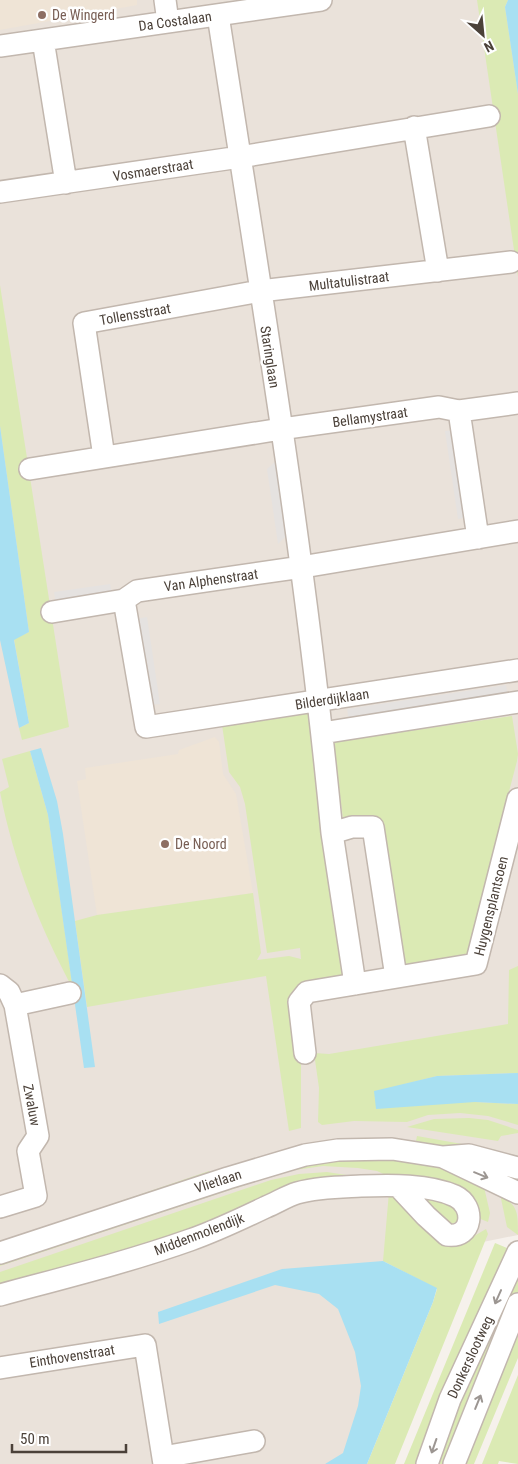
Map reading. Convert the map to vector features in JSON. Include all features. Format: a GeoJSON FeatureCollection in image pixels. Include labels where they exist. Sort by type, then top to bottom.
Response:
{"type":"FeatureCollection","features":[{"type":"Feature","properties":{"kind":"street"},"geometry":{"type":"LineString","coordinates":[[165,0],[168,22]]}},
{"type":"Feature","properties":{"kind":"street","name":"Da Costalaan"},"geometry":{"type":"LineString","coordinates":[[0,46],[321,0]]}},
{"type":"Feature","properties":{"kind":"street","name":"Staringlaan"},"geometry":{"type":"LineString","coordinates":[[218,15],[302,567],[319,700]]}},
{"type":"Feature","properties":{"kind":"street"},"geometry":{"type":"LineString","coordinates":[[44,40],[66,183]]}},
{"type":"Feature","properties":{"kind":"street"},"geometry":{"type":"LineString","coordinates":[[240,157],[414,126],[489,116]]}},
{"type":"Feature","properties":{"kind":"street"},"geometry":{"type":"LineString","coordinates":[[414,126],[438,271]]}},
{"type":"Feature","properties":{"kind":"street","name":"Vosmaerstraat"},"geometry":{"type":"LineString","coordinates":[[0,192],[240,157]]}},
{"type":"Feature","properties":{"kind":"street","name":"Multatulistraat"},"geometry":{"type":"LineString","coordinates":[[260,292],[511,262]]}},
{"type":"Feature","properties":{"kind":"street","name":"Tollensstraat"},"geometry":{"type":"LineString","coordinates":[[104,457],[84,323],[260,292]]}},
{"type":"Feature","properties":{"kind":"street","name":"Bellamystraat"},"geometry":{"type":"LineString","coordinates":[[281,429],[440,407],[459,412],[518,403]]}},
{"type":"Feature","properties":{"kind":"street"},"geometry":{"type":"LineString","coordinates":[[459,412],[478,538]]}},
{"type":"Feature","properties":{"kind":"street"},"geometry":{"type":"LineString","coordinates":[[30,470],[281,429]]}},
{"type":"Feature","properties":{"kind":"street"},"geometry":{"type":"LineString","coordinates":[[302,567],[518,531]]}},
{"type":"Feature","properties":{"kind":"street","name":"Van Alphenstraat"},"geometry":{"type":"LineString","coordinates":[[52,612],[124,600],[137,591],[302,567]]}},
{"type":"Feature","properties":{"kind":"street","name":"Bilderdijklaan"},"geometry":{"type":"LineString","coordinates":[[124,600],[146,727],[518,670]]}},
{"type":"Feature","properties":{"kind":"street"},"geometry":{"type":"LineString","coordinates":[[319,700],[332,833],[355,984]]}},
{"type":"Feature","properties":{"kind":"street"},"geometry":{"type":"LineString","coordinates":[[322,733],[518,702]]}},
{"type":"Feature","properties":{"kind":"street","name":"Huygensplantsoen"},"geometry":{"type":"LineString","coordinates":[[305,1053],[299,1002],[308,992],[476,964],[518,798]]}},
{"type":"Feature","properties":{"kind":"street"},"geometry":{"type":"LineString","coordinates":[[332,833],[352,827],[373,827],[396,977]]}},
{"type":"Feature","properties":{"kind":"street","name":"Zwaluw"},"geometry":{"type":"LineString","coordinates":[[0,985],[9,992],[16,1005],[38,1136],[28,1151],[36,1196],[0,1207]]}},
{"type":"Feature","properties":{"kind":"street"},"geometry":{"type":"LineString","coordinates":[[16,1005],[70,993]]}},
{"type":"Feature","properties":{"kind":"street","name":"Vlietlaan"},"geometry":{"type":"LineString","coordinates":[[0,1254],[228,1178],[305,1155],[369,1148],[392,1149],[443,1157],[469,1155],[518,1168]]}},
{"type":"Feature","properties":{"kind":"street","name":"Vlietlaan"},"geometry":{"type":"LineString","coordinates":[[443,1157],[518,1193]]}},
{"type":"Feature","properties":{"kind":"street","name":"Middenmolendijk"},"geometry":{"type":"LineString","coordinates":[[0,1295],[174,1246],[229,1225],[297,1193],[330,1188],[399,1187]]}},
{"type":"Feature","properties":{"kind":"street","name":"Donkerslootweg"},"geometry":{"type":"LineString","coordinates":[[427,1464],[450,1399],[518,1252]]}},
{"type":"Feature","properties":{"kind":"street","name":"Donkerslootweg"},"geometry":{"type":"LineString","coordinates":[[454,1464],[518,1304]]}},
{"type":"Feature","properties":{"kind":"street","name":"Einthovenstraat"},"geometry":{"type":"LineString","coordinates":[[0,1368],[145,1345],[161,1462]]}},
{"type":"Feature","properties":{"kind":"street"},"geometry":{"type":"LineString","coordinates":[[161,1462],[254,1441]]}},
{"type":"Feature","properties":{"kind":"shaded area"},"geometry":{"type":"Polygon","coordinates":[[[0,0],[518,0],[518,1235],[375,1264],[382,1354],[340,1464],[0,1464],[0,0]]]}},
{"type":"Feature","properties":{"kind":"shaded area","name":"De Wingerd"},"geometry":{"type":"Polygon","coordinates":[[[0,0],[137,0],[137,5],[0,30],[0,0]]]}},
{"type":"Feature","properties":{"kind":"shaded area"},"geometry":{"type":"Polygon","coordinates":[[[456,430],[469,517],[458,519],[445,431],[456,430]]]}},
{"type":"Feature","properties":{"kind":"shaded area"},"geometry":{"type":"Polygon","coordinates":[[[277,460],[288,534],[278,544],[267,469],[277,460]]]}},
{"type":"Feature","properties":{"kind":"shaded area"},"geometry":{"type":"Polygon","coordinates":[[[110,584],[112,595],[56,604],[54,592],[110,584]]]}},
{"type":"Feature","properties":{"kind":"shaded area"},"geometry":{"type":"Polygon","coordinates":[[[147,617],[160,704],[149,705],[135,619],[147,617]]]}},
{"type":"Feature","properties":{"kind":"shaded area"},"geometry":{"type":"Polygon","coordinates":[[[506,685],[508,696],[349,721],[347,709],[506,685]]]}},
{"type":"Feature","properties":{"kind":"shaded area","name":"De Noord"},"geometry":{"type":"Polygon","coordinates":[[[215,737],[219,742],[223,774],[236,794],[253,893],[97,915],[77,781],[86,779],[85,768],[178,754],[179,750],[215,737]]]}},
{"type":"Feature","properties":{"kind":"green space"},"geometry":{"type":"Polygon","coordinates":[[[477,0],[508,0],[505,7],[518,94],[518,277],[477,0]]]}},
{"type":"Feature","properties":{"kind":"green space"},"geometry":{"type":"Polygon","coordinates":[[[0,285],[69,727],[22,740],[19,728],[29,723],[14,639],[29,632],[0,426],[0,285]]]}},
{"type":"Feature","properties":{"kind":"green space"},"geometry":{"type":"Polygon","coordinates":[[[308,713],[350,975],[307,984],[301,1052],[301,1128],[289,1131],[266,976],[87,1007],[75,921],[97,915],[253,893],[261,953],[257,960],[289,956],[301,959],[300,948],[267,953],[245,804],[240,787],[229,772],[222,725],[308,713]]]}},
{"type":"Feature","properties":{"kind":"green space"},"geometry":{"type":"Polygon","coordinates":[[[512,716],[518,754],[517,761],[466,957],[405,969],[382,825],[344,826],[333,742],[512,716]]]}},
{"type":"Feature","properties":{"kind":"green space"},"geometry":{"type":"Polygon","coordinates":[[[30,751],[48,815],[73,989],[49,941],[20,869],[0,792],[9,787],[2,759],[30,751]]]}},
{"type":"Feature","properties":{"kind":"green space"},"geometry":{"type":"Polygon","coordinates":[[[518,966],[518,1073],[437,1076],[374,1092],[475,1102],[518,1104],[518,1125],[488,1116],[460,1113],[428,1115],[407,1122],[354,1121],[322,1125],[318,1122],[319,1088],[314,1053],[329,1054],[508,1024],[509,970],[518,966]]]}},
{"type":"Feature","properties":{"kind":"green space"},"geometry":{"type":"Polygon","coordinates":[[[469,1118],[488,1120],[518,1130],[518,1133],[501,1136],[498,1141],[407,1127],[434,1119],[469,1118]]]}},
{"type":"Feature","properties":{"kind":"green space"},"geometry":{"type":"Polygon","coordinates":[[[417,1136],[496,1150],[494,1156],[416,1141],[417,1136]]]}},
{"type":"Feature","properties":{"kind":"green space"},"geometry":{"type":"Polygon","coordinates":[[[389,1158],[445,1167],[484,1187],[490,1213],[488,1222],[478,1218],[478,1207],[472,1198],[392,1178],[377,1171],[323,1166],[288,1171],[0,1266],[0,1262],[311,1162],[389,1158]]]}},
{"type":"Feature","properties":{"kind":"green space"},"geometry":{"type":"Polygon","coordinates":[[[209,1171],[210,1175],[0,1245],[0,1242],[209,1171]]]}},
{"type":"Feature","properties":{"kind":"green space"},"geometry":{"type":"Polygon","coordinates":[[[327,1172],[353,1176],[231,1222],[0,1290],[0,1272],[271,1180],[299,1174],[327,1172]]]}},
{"type":"Feature","properties":{"kind":"green space"},"geometry":{"type":"Polygon","coordinates":[[[389,1192],[469,1239],[486,1229],[488,1234],[395,1464],[367,1464],[437,1289],[383,1261],[389,1192]]]}},
{"type":"Feature","properties":{"kind":"green space"},"geometry":{"type":"Polygon","coordinates":[[[414,1194],[434,1195],[457,1209],[459,1219],[457,1222],[447,1225],[414,1194]]]}},
{"type":"Feature","properties":{"kind":"green space"},"geometry":{"type":"Polygon","coordinates":[[[500,1194],[516,1210],[518,1235],[507,1227],[500,1194]]]}},
{"type":"Feature","properties":{"kind":"green space"},"geometry":{"type":"Polygon","coordinates":[[[495,1243],[512,1250],[420,1464],[404,1464],[495,1243]]]}},
{"type":"Feature","properties":{"kind":"green space"},"geometry":{"type":"Polygon","coordinates":[[[518,1270],[518,1297],[450,1464],[436,1464],[447,1425],[518,1270]]]}},
{"type":"Feature","properties":{"kind":"green space"},"geometry":{"type":"Polygon","coordinates":[[[518,1325],[518,1358],[474,1464],[461,1464],[518,1325]]]}},
{"type":"Feature","properties":{"kind":"green space"},"geometry":{"type":"Polygon","coordinates":[[[518,1375],[518,1464],[499,1461],[498,1464],[482,1464],[518,1375]]]}},
{"type":"Feature","properties":{"kind":"water"},"geometry":{"type":"Polygon","coordinates":[[[508,0],[518,0],[518,94],[505,7],[508,0]]]}},
{"type":"Feature","properties":{"kind":"water"},"geometry":{"type":"Polygon","coordinates":[[[0,426],[29,632],[14,640],[29,723],[19,728],[0,640],[0,426]]]}},
{"type":"Feature","properties":{"kind":"water"},"geometry":{"type":"Polygon","coordinates":[[[41,748],[57,801],[63,834],[95,1067],[84,1068],[48,815],[30,751],[41,748]]]}},
{"type":"Feature","properties":{"kind":"water"},"geometry":{"type":"Polygon","coordinates":[[[518,1073],[518,1104],[475,1102],[376,1109],[374,1091],[437,1076],[518,1073]]]}},
{"type":"Feature","properties":{"kind":"water"},"geometry":{"type":"Polygon","coordinates":[[[383,1261],[437,1288],[367,1464],[325,1464],[343,1453],[358,1406],[361,1386],[355,1352],[338,1309],[319,1294],[275,1285],[159,1324],[158,1312],[282,1269],[383,1261]]]}},
{"type":"Feature","properties":{"kind":"place","name":"De Wingerd"},"geometry":{"type":"Point","coordinates":[42,15]}},
{"type":"Feature","properties":{"kind":"place","name":"De Noord"},"geometry":{"type":"Point","coordinates":[165,844]}}]}
